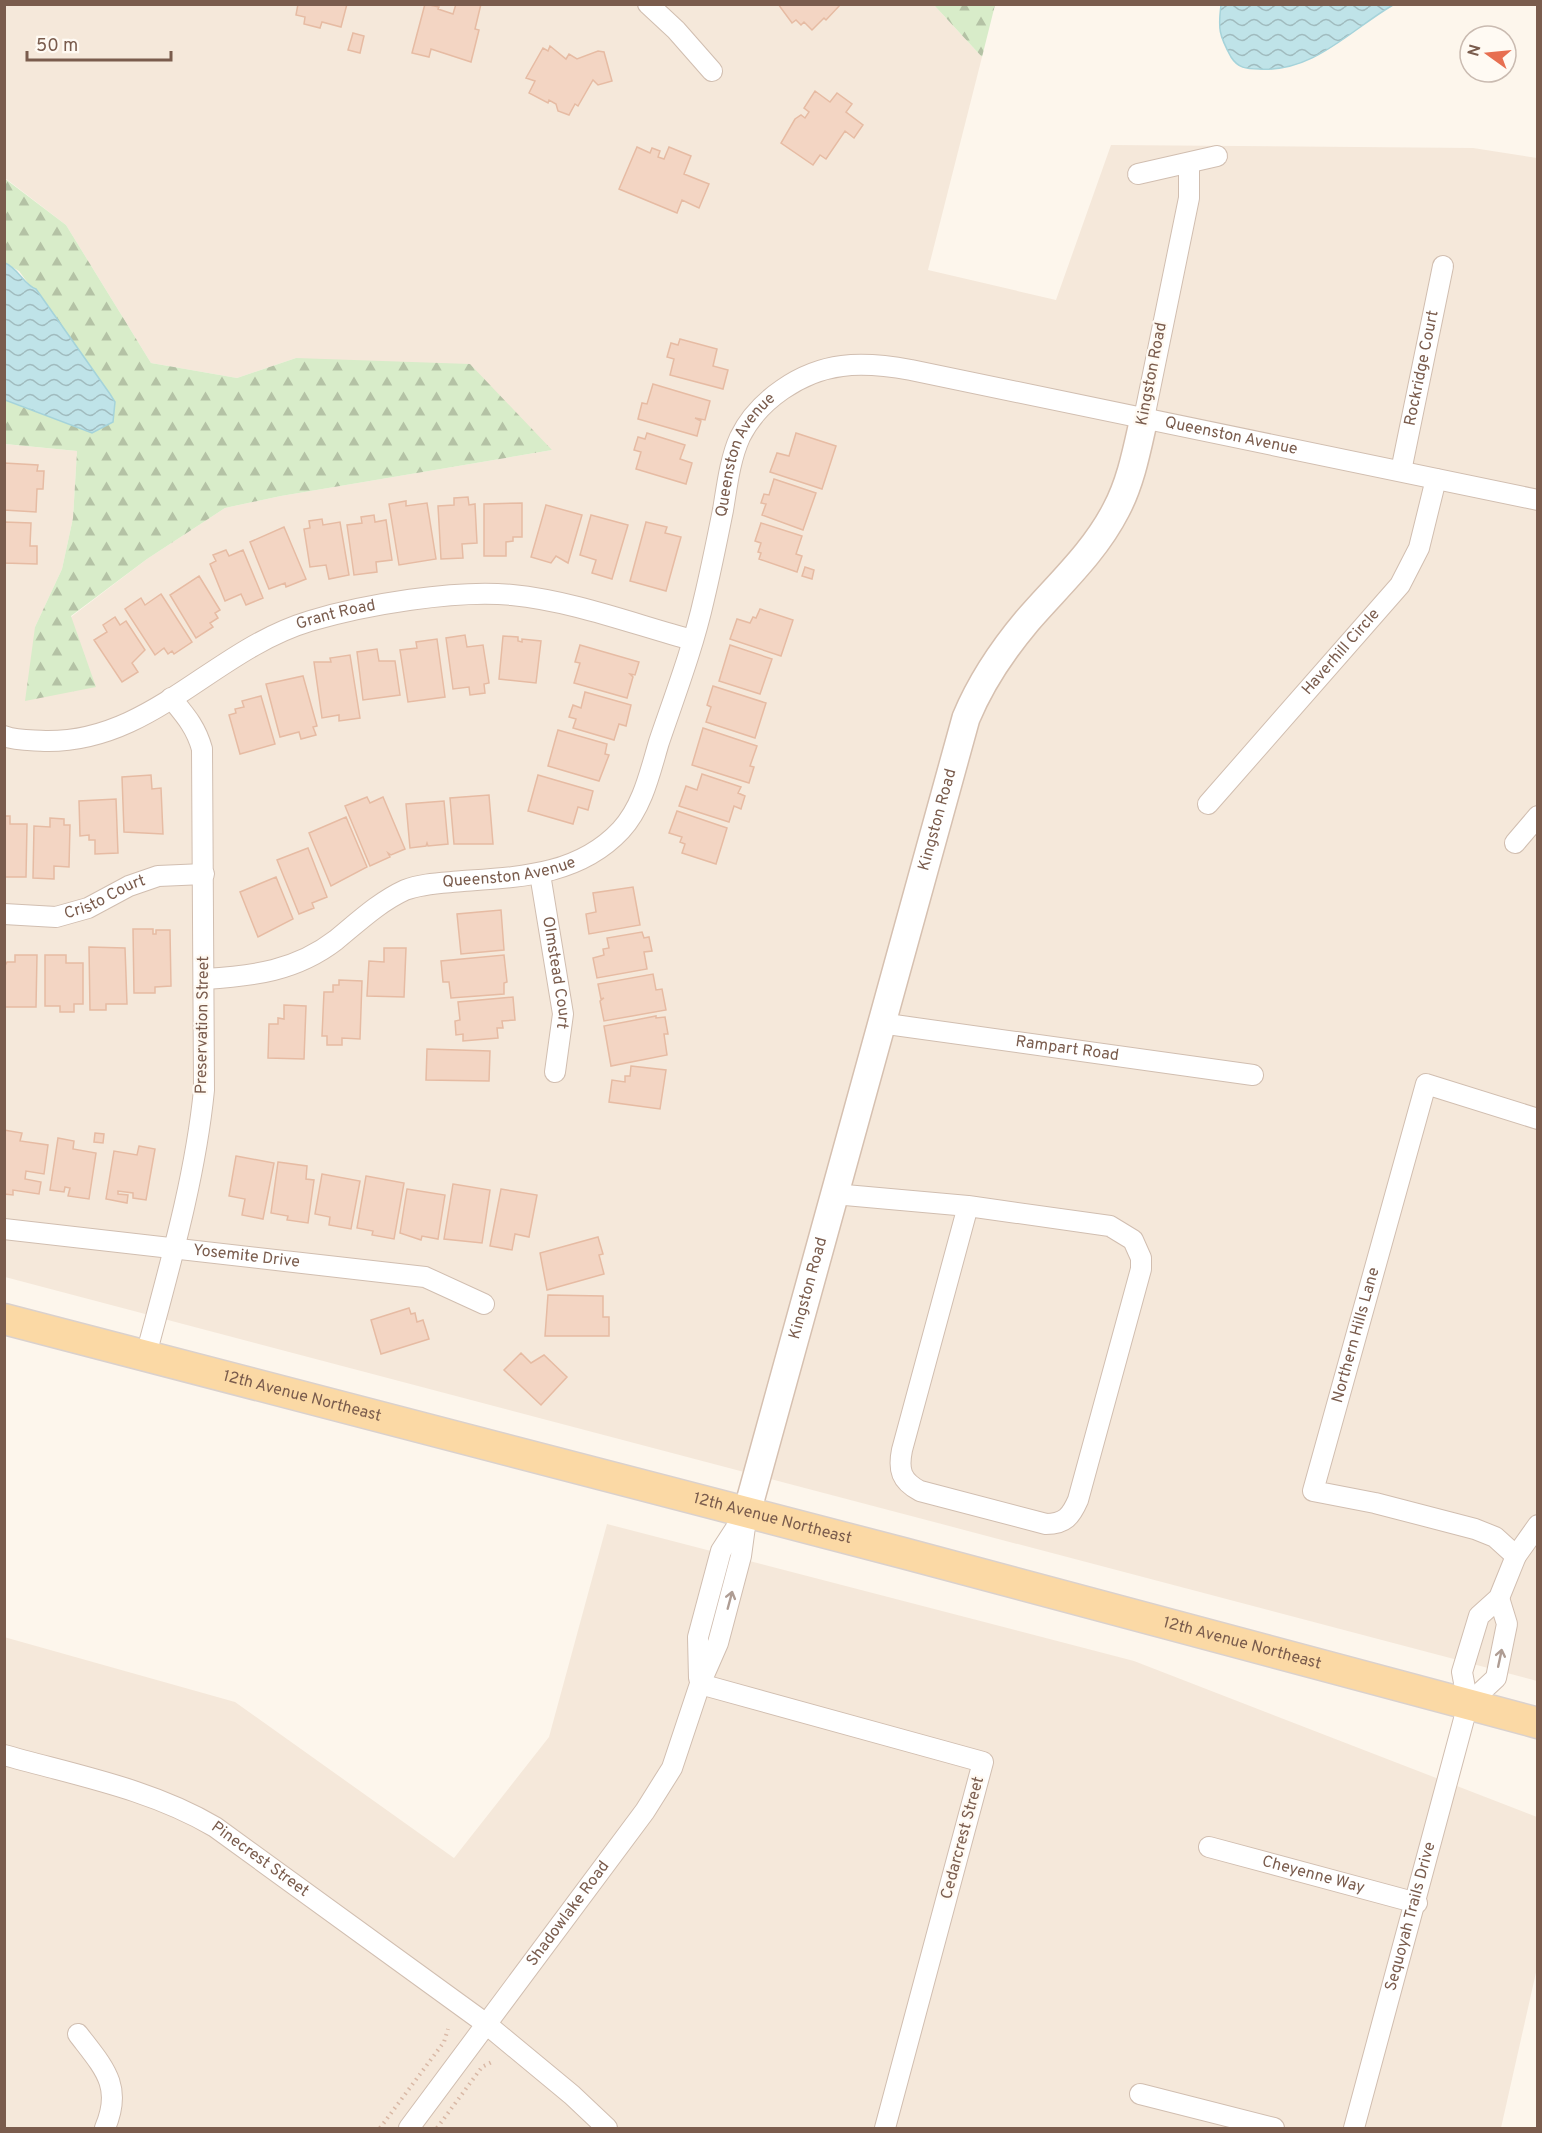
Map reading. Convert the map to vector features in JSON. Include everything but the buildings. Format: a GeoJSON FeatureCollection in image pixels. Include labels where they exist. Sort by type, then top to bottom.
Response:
{"type":"FeatureCollection","features":[{"type":"Feature","properties":{"kind":"main road","name":"12th Avenue Northeast"},"geometry":{"type":"LineString","coordinates":[[4,1319],[747,1512],[1538,1723]]}},
{"type":"Feature","properties":{"kind":"street"},"geometry":{"type":"LineString","coordinates":[[648,4],[676,30],[712,71]]}},
{"type":"Feature","properties":{"kind":"street"},"geometry":{"type":"LineString","coordinates":[[1138,174],[1217,156]]}},
{"type":"Feature","properties":{"kind":"street","name":"Kingston Road"},"geometry":{"type":"LineString","coordinates":[[747,1512],[954,753],[978,689],[1000,655],[1084,558],[1110,521],[1128,482],[1144,418],[1189,198],[1189,163]]}},
{"type":"Feature","properties":{"kind":"street","name":"Rockridge Court"},"geometry":{"type":"LineString","coordinates":[[1401,471],[1443,266]]}},
{"type":"Feature","properties":{"kind":"street","name":"Queenston Avenue"},"geometry":{"type":"LineString","coordinates":[[205,979],[253,976],[304,959],[334,942],[387,900],[407,890],[434,883],[540,874],[560,870],[585,858],[622,829],[636,810],[647,783],[692,640],[703,602],[739,442],[755,416],[769,400],[788,385],[840,366],[886,366],[1538,500]]}},
{"type":"Feature","properties":{"kind":"street","name":"Haverhill Circle"},"geometry":{"type":"LineString","coordinates":[[1208,804],[1400,585],[1419,548],[1436,479]]}},
{"type":"Feature","properties":{"kind":"street","name":"Grant Road"},"geometry":{"type":"LineString","coordinates":[[4,736],[23,740],[70,741],[99,736],[145,715],[229,660],[289,628],[343,612],[457,595],[511,595],[541,599],[692,640]]}},
{"type":"Feature","properties":{"kind":"street","name":"Preservation Street"},"geometry":{"type":"LineString","coordinates":[[146,1355],[174,1248],[199,1136],[204,1090],[202,749],[190,720],[171,698]]}},
{"type":"Feature","properties":{"kind":"street"},"geometry":{"type":"LineString","coordinates":[[1515,843],[1538,816]]}},
{"type":"Feature","properties":{"kind":"street","name":"Cristo Court"},"geometry":{"type":"LineString","coordinates":[[4,914],[56,917],[88,908],[129,886],[158,876],[204,874]]}},
{"type":"Feature","properties":{"kind":"street","name":"Olmstead Court"},"geometry":{"type":"LineString","coordinates":[[540,874],[563,1014],[555,1072]]}},
{"type":"Feature","properties":{"kind":"street","name":"Rampart Road"},"geometry":{"type":"LineString","coordinates":[[880,1023],[1253,1075]]}},
{"type":"Feature","properties":{"kind":"street","name":"Northern Hills Lane"},"geometry":{"type":"LineString","coordinates":[[1516,1556],[1496,1538],[1475,1530],[1375,1503],[1313,1491],[1426,1084],[1538,1119]]}},
{"type":"Feature","properties":{"kind":"street"},"geometry":{"type":"LineString","coordinates":[[834,1194],[968,1206],[1110,1226],[1133,1240],[1141,1258],[1141,1269],[1078,1500],[1072,1514],[1059,1524],[1034,1521],[920,1491],[904,1480],[900,1471],[902,1450],[968,1206]]}},
{"type":"Feature","properties":{"kind":"street","name":"Yosemite Drive"},"geometry":{"type":"LineString","coordinates":[[4,1229],[425,1277],[484,1304]]}},
{"type":"Feature","properties":{"kind":"street","name":"Shadowlake Road"},"geometry":{"type":"LineString","coordinates":[[409,2128],[662,1787],[684,1738],[700,1684],[698,1637],[721,1551],[747,1512]]}},
{"type":"Feature","properties":{"kind":"street"},"geometry":{"type":"LineString","coordinates":[[1468,1704],[1462,1672],[1479,1616],[1499,1598],[1516,1556],[1538,1525]]}},
{"type":"Feature","properties":{"kind":"street"},"geometry":{"type":"LineString","coordinates":[[1468,1704],[1496,1678],[1507,1624],[1499,1598]]}},
{"type":"Feature","properties":{"kind":"street","name":"Cedarcrest Street"},"geometry":{"type":"LineString","coordinates":[[700,1684],[983,1762],[885,2128]]}},
{"type":"Feature","properties":{"kind":"street","name":"Sequoyah Trails Drive"},"geometry":{"type":"LineString","coordinates":[[1354,2128],[1417,1903],[1468,1704]]}},
{"type":"Feature","properties":{"kind":"street","name":"Pinecrest Street"},"geometry":{"type":"LineString","coordinates":[[4,1755],[147,1796],[193,1814],[235,1839],[485,2023],[572,2095],[606,2128]]}},
{"type":"Feature","properties":{"kind":"street","name":"Cheyenne Way"},"geometry":{"type":"LineString","coordinates":[[1209,1847],[1417,1903]]}},
{"type":"Feature","properties":{"kind":"street"},"geometry":{"type":"LineString","coordinates":[[78,2034],[100,2064],[112,2087],[113,2108],[105,2128]]}},
{"type":"Feature","properties":{"kind":"street"},"geometry":{"type":"LineString","coordinates":[[1140,2094],[1274,2128]]}},
{"type":"Feature","properties":{"kind":"path"},"geometry":{"type":"LineString","coordinates":[[380,2128],[444,2042],[448,2030]]}},
{"type":"Feature","properties":{"kind":"path"},"geometry":{"type":"LineString","coordinates":[[437,2128],[482,2067],[492,2062]]}},
{"type":"Feature","properties":{"kind":"shaded area"},"geometry":{"type":"Polygon","coordinates":[[[5,5],[934,5],[982,57],[928,270],[1056,300],[1111,145],[1473,148],[1537,158],[1537,1681],[5,1277],[4,444],[77,451],[73,518],[62,569],[35,627],[71,617],[147,559],[225,508],[281,496],[552,450],[296,358],[237,378],[151,363],[66,225],[5,178],[5,5]]]}},
{"type":"Feature","properties":{"kind":"shaded area"},"geometry":{"type":"Polygon","coordinates":[[[607,1524],[1134,1661],[1537,1817],[1537,1968],[1501,2128],[5,2128],[4,1637],[235,1702],[454,1858],[549,1737],[607,1524]]]}},
{"type":"Feature","properties":{"kind":"green space"},"geometry":{"type":"Polygon","coordinates":[[[934,5],[995,5],[982,57],[934,5]]]}},
{"type":"Feature","properties":{"kind":"green space"},"geometry":{"type":"Polygon","coordinates":[[[4,178],[66,225],[151,363],[237,378],[296,358],[470,364],[552,450],[281,496],[225,508],[147,559],[71,616],[96,687],[25,701],[35,627],[62,569],[73,518],[77,451],[5,444],[5,400],[92,433],[110,394],[19,271],[5,263],[4,178]]]}},
{"type":"Feature","properties":{"kind":"water"},"geometry":{"type":"Polygon","coordinates":[[[1221,4],[1393,5],[1314,57],[1278,68],[1250,69],[1236,64],[1224,43],[1220,32],[1221,4]]]}},
{"type":"Feature","properties":{"kind":"water"},"geometry":{"type":"Polygon","coordinates":[[[5,263],[36,289],[110,394],[115,402],[113,422],[92,433],[5,400],[5,263]]]}}]}
